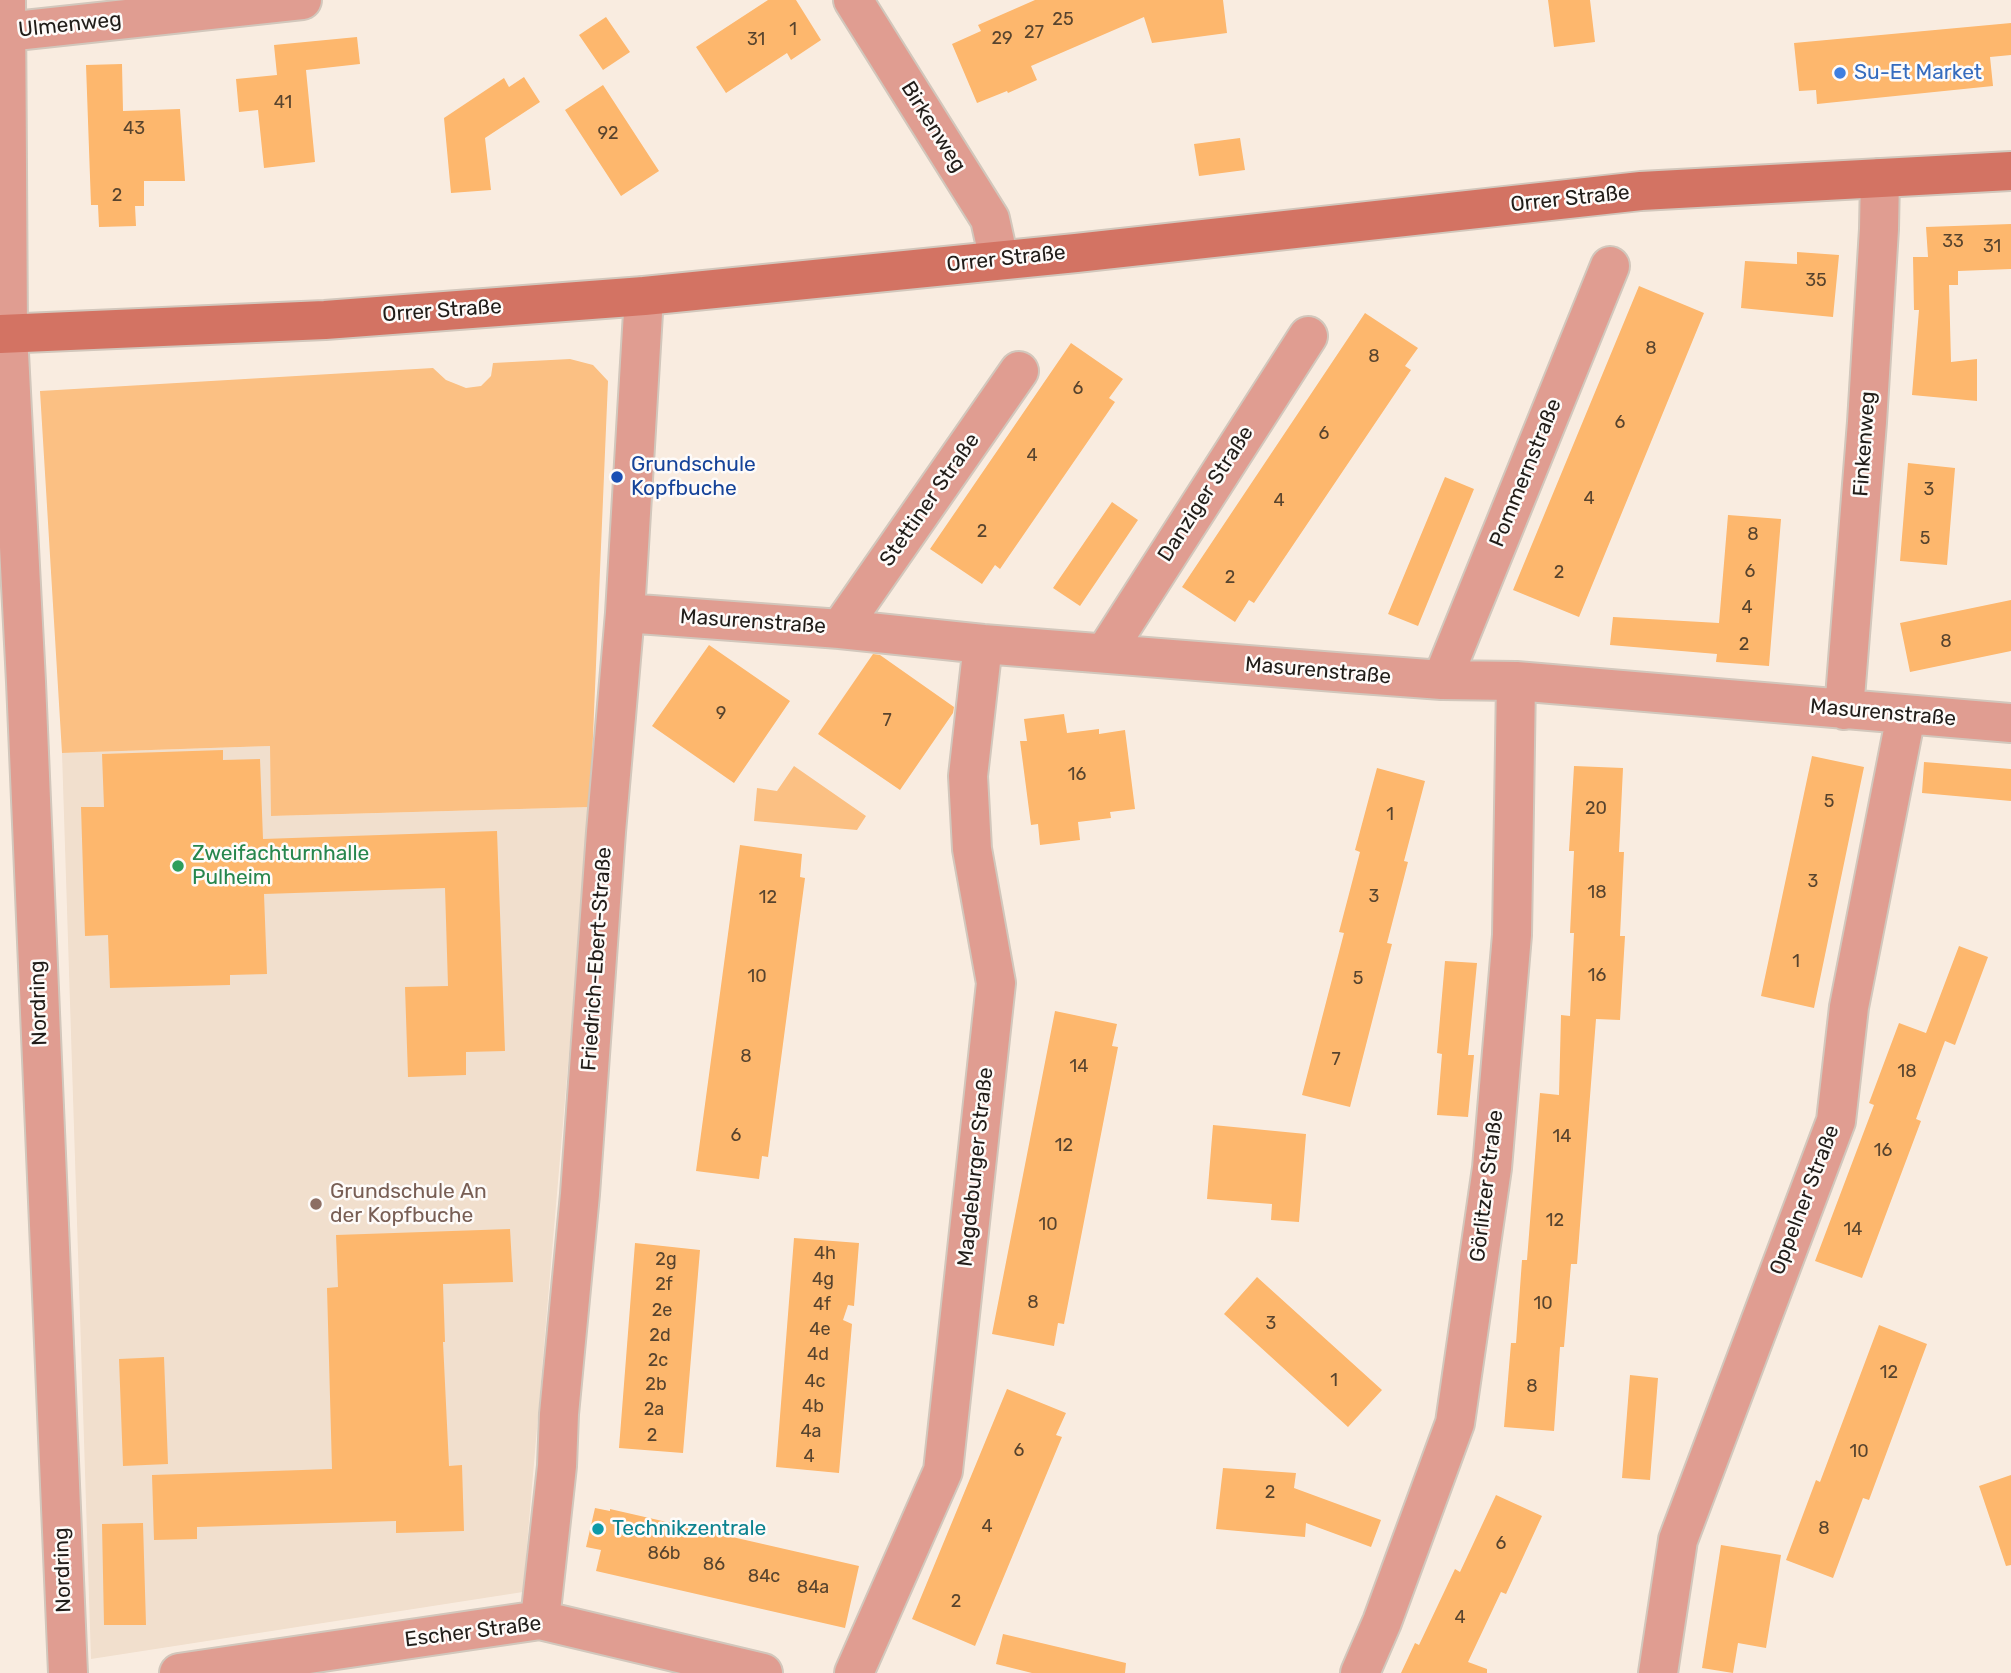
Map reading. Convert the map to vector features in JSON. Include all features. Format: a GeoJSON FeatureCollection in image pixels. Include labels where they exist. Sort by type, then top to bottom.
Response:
{"type":"FeatureCollection","features":[{"type":"Feature","properties":{"kind":"street","name":"Ulmenweg"},"geometry":{"type":"LineString","coordinates":[[6,16],[302,0]]}},
{"type":"Feature","properties":{"kind":"street","name":"Birkenweg"},"geometry":{"type":"LineString","coordinates":[[853,0],[990,219],[999,260]]}},
{"type":"Feature","properties":{"kind":"street","name":"Nordring"},"geometry":{"type":"LineString","coordinates":[[6,16],[4,334],[13,683],[68,1673]]}},
{"type":"Feature","properties":{"kind":"street","name":"Orrer Straße"},"geometry":{"type":"LineString","coordinates":[[4,334],[325,320],[645,296],[1641,191],[2011,171]]}},
{"type":"Feature","properties":{"kind":"street","name":"Finkenweg"},"geometry":{"type":"LineString","coordinates":[[1844,710],[1867,422],[1880,178]]}},
{"type":"Feature","properties":{"kind":"street","name":"Pommernstraße"},"geometry":{"type":"LineString","coordinates":[[1442,680],[1610,266]]}},
{"type":"Feature","properties":{"kind":"street","name":"Friedrich-Ebert-Straße"},"geometry":{"type":"LineString","coordinates":[[540,1620],[557,1466],[559,1414],[580,1194],[625,613],[645,296]]}},
{"type":"Feature","properties":{"kind":"street","name":"Danziger Straße"},"geometry":{"type":"LineString","coordinates":[[1105,653],[1308,336]]}},
{"type":"Feature","properties":{"kind":"street","name":"Stettiner Straße"},"geometry":{"type":"LineString","coordinates":[[841,629],[1019,371]]}},
{"type":"Feature","properties":{"kind":"street","name":"Masurenstraße"},"geometry":{"type":"LineString","coordinates":[[625,613],[1442,680],[1516,681],[2011,723]]}},
{"type":"Feature","properties":{"kind":"street","name":"Magdeburger Straße"},"geometry":{"type":"LineString","coordinates":[[854,1673],[943,1471],[996,983],[972,849],[968,776],[983,644]]}},
{"type":"Feature","properties":{"kind":"street","name":"Görlitzer Straße"},"geometry":{"type":"LineString","coordinates":[[1360,1673],[1382,1622],[1455,1423],[1492,1168],[1508,976],[1516,681]]}},
{"type":"Feature","properties":{"kind":"street","name":"Oppelner Straße"},"geometry":{"type":"LineString","coordinates":[[1658,1673],[1678,1540],[1836,1121],[1849,1007],[1906,715]]}},
{"type":"Feature","properties":{"kind":"street","name":"Escher Straße"},"geometry":{"type":"LineString","coordinates":[[179,1673],[540,1620],[763,1673]]}},
{"type":"Feature","properties":{"kind":"shaded area"},"geometry":{"type":"Polygon","coordinates":[[[570,359],[593,365],[608,381],[590,807],[271,816],[270,746],[62,753],[40,391],[433,368],[446,380],[466,388],[481,386],[491,376],[493,363],[570,359]]]}},
{"type":"Feature","properties":{"kind":"shaded area","name":"Grundschule An der Kopfbuche"},"geometry":{"type":"Polygon","coordinates":[[[271,746],[272,816],[590,807],[523,1592],[91,1659],[62,753],[271,746]]]}},
{"type":"Feature","properties":{"kind":"shaded area"},"geometry":{"type":"Polygon","coordinates":[[[794,766],[866,816],[857,830],[754,821],[757,788],[777,791],[794,766]]]}},
{"type":"Feature","properties":{"kind":"building"},"geometry":{"type":"Polygon","coordinates":[[[768,0],[796,0],[821,40],[791,60],[787,53],[726,93],[696,47],[768,0]]]}},
{"type":"Feature","properties":{"kind":"building"},"geometry":{"type":"Polygon","coordinates":[[[1035,0],[1223,0],[1227,33],[1152,43],[1144,17],[1031,66],[1037,80],[977,103],[952,44],[981,31],[978,25],[1035,0]]]}},
{"type":"Feature","properties":{"kind":"building"},"geometry":{"type":"Polygon","coordinates":[[[1548,0],[1590,0],[1595,42],[1554,47],[1548,0]]]}},
{"type":"Feature","properties":{"kind":"building"},"geometry":{"type":"Polygon","coordinates":[[[606,17],[630,52],[603,70],[579,35],[606,17]]]}},
{"type":"Feature","properties":{"kind":"building"},"geometry":{"type":"Polygon","coordinates":[[[2011,23],[2011,55],[1990,57],[1993,86],[1817,104],[1816,90],[1799,91],[1794,43],[2011,23]]]}},
{"type":"Feature","properties":{"kind":"building"},"geometry":{"type":"Polygon","coordinates":[[[357,37],[360,64],[306,70],[315,162],[264,168],[258,110],[239,112],[236,79],[277,75],[274,45],[357,37]]]}},
{"type":"Feature","properties":{"kind":"building"},"geometry":{"type":"Polygon","coordinates":[[[122,64],[123,111],[180,109],[185,181],[144,181],[144,206],[135,206],[136,226],[99,227],[98,205],[91,205],[86,65],[122,64]]]}},
{"type":"Feature","properties":{"kind":"building"},"geometry":{"type":"Polygon","coordinates":[[[524,77],[540,102],[485,138],[491,190],[451,193],[444,118],[504,78],[509,87],[524,77]]]}},
{"type":"Feature","properties":{"kind":"building"},"geometry":{"type":"Polygon","coordinates":[[[603,85],[659,171],[621,196],[565,110],[603,85]]]}},
{"type":"Feature","properties":{"kind":"building"},"geometry":{"type":"Polygon","coordinates":[[[1240,138],[1245,170],[1199,176],[1194,144],[1240,138]]]}},
{"type":"Feature","properties":{"kind":"building"},"geometry":{"type":"Polygon","coordinates":[[[2011,224],[2011,269],[1958,271],[1958,285],[1949,285],[1951,362],[1977,359],[1977,401],[1912,395],[1919,310],[1914,310],[1913,257],[1928,257],[1926,227],[2011,224]]]}},
{"type":"Feature","properties":{"kind":"building"},"geometry":{"type":"Polygon","coordinates":[[[1797,252],[1839,255],[1833,317],[1741,308],[1745,261],[1797,264],[1797,252]]]}},
{"type":"Feature","properties":{"kind":"building"},"geometry":{"type":"Polygon","coordinates":[[[1639,286],[1704,313],[1579,617],[1513,590],[1639,286]]]}},
{"type":"Feature","properties":{"kind":"building"},"geometry":{"type":"Polygon","coordinates":[[[1365,313],[1418,348],[1405,366],[1411,370],[1254,603],[1249,600],[1235,622],[1182,587],[1365,313]]]}},
{"type":"Feature","properties":{"kind":"building"},"geometry":{"type":"Polygon","coordinates":[[[1071,343],[1123,379],[1109,398],[1115,402],[1000,569],[995,565],[982,584],[930,549],[1071,343]]]}},
{"type":"Feature","properties":{"kind":"building"},"geometry":{"type":"Polygon","coordinates":[[[1908,463],[1955,468],[1947,565],[1900,561],[1908,463]]]}},
{"type":"Feature","properties":{"kind":"building"},"geometry":{"type":"Polygon","coordinates":[[[1445,477],[1474,489],[1418,626],[1388,614],[1445,477]]]}},
{"type":"Feature","properties":{"kind":"building"},"geometry":{"type":"Polygon","coordinates":[[[1112,502],[1138,520],[1080,606],[1053,588],[1112,502]]]}},
{"type":"Feature","properties":{"kind":"building"},"geometry":{"type":"Polygon","coordinates":[[[1728,515],[1781,519],[1769,666],[1716,662],[1717,654],[1610,645],[1613,617],[1719,623],[1728,515]]]}},
{"type":"Feature","properties":{"kind":"building"},"geometry":{"type":"Polygon","coordinates":[[[2011,600],[2011,651],[1910,672],[1900,623],[2011,600]]]}},
{"type":"Feature","properties":{"kind":"building"},"geometry":{"type":"Polygon","coordinates":[[[709,645],[790,701],[734,783],[652,726],[709,645]]]}},
{"type":"Feature","properties":{"kind":"building"},"geometry":{"type":"Polygon","coordinates":[[[873,654],[880,655],[954,707],[953,713],[900,790],[818,734],[873,654]]]}},
{"type":"Feature","properties":{"kind":"building"},"geometry":{"type":"Polygon","coordinates":[[[1064,714],[1067,733],[1099,729],[1099,734],[1125,730],[1135,809],[1110,812],[1111,818],[1078,822],[1080,840],[1040,845],[1038,824],[1031,825],[1020,741],[1027,741],[1024,719],[1064,714]]]}},
{"type":"Feature","properties":{"kind":"building","name":"Zweifachturnhalle Pulheim"},"geometry":{"type":"Polygon","coordinates":[[[223,750],[223,760],[260,759],[263,839],[497,831],[505,1051],[466,1052],[466,1075],[408,1077],[405,987],[448,986],[445,888],[264,894],[267,974],[230,975],[230,985],[110,988],[108,935],[85,936],[81,807],[104,807],[102,754],[223,750]]]}},
{"type":"Feature","properties":{"kind":"building"},"geometry":{"type":"Polygon","coordinates":[[[1812,756],[1864,767],[1814,1008],[1761,996],[1812,756]]]}},
{"type":"Feature","properties":{"kind":"building"},"geometry":{"type":"Polygon","coordinates":[[[1924,762],[2011,769],[2011,801],[1922,793],[1924,762]]]}},
{"type":"Feature","properties":{"kind":"building"},"geometry":{"type":"Polygon","coordinates":[[[1574,766],[1623,768],[1619,852],[1624,852],[1620,936],[1625,936],[1620,1020],[1596,1019],[1577,1264],[1571,1264],[1564,1347],[1560,1347],[1554,1431],[1504,1427],[1511,1343],[1516,1343],[1522,1260],[1527,1260],[1540,1093],[1559,1095],[1561,1015],[1570,1016],[1574,851],[1569,851],[1574,766]]]}},
{"type":"Feature","properties":{"kind":"building"},"geometry":{"type":"Polygon","coordinates":[[[1377,768],[1425,781],[1404,861],[1408,862],[1387,943],[1392,944],[1350,1107],[1302,1095],[1344,933],[1339,932],[1360,852],[1355,850],[1377,768]]]}},
{"type":"Feature","properties":{"kind":"building"},"geometry":{"type":"Polygon","coordinates":[[[740,845],[802,854],[800,877],[805,878],[768,1157],[762,1156],[759,1179],[696,1171],[740,845]]]}},
{"type":"Feature","properties":{"kind":"building"},"geometry":{"type":"Polygon","coordinates":[[[1959,946],[1988,957],[1955,1045],[1945,1041],[1916,1119],[1921,1121],[1862,1278],[1815,1261],[1874,1105],[1869,1103],[1899,1023],[1934,1036],[1926,1033],[1959,946]]]}},
{"type":"Feature","properties":{"kind":"building"},"geometry":{"type":"Polygon","coordinates":[[[1445,961],[1477,963],[1468,1055],[1474,1055],[1468,1117],[1437,1115],[1442,1054],[1437,1053],[1445,961]]]}},
{"type":"Feature","properties":{"kind":"building"},"geometry":{"type":"Polygon","coordinates":[[[1055,1011],[1117,1024],[1112,1046],[1118,1047],[1064,1324],[1058,1323],[1054,1346],[992,1334],[1055,1011]]]}},
{"type":"Feature","properties":{"kind":"building"},"geometry":{"type":"Polygon","coordinates":[[[1213,1125],[1306,1134],[1299,1222],[1271,1220],[1272,1204],[1207,1199],[1213,1125]]]}},
{"type":"Feature","properties":{"kind":"building"},"geometry":{"type":"Polygon","coordinates":[[[510,1229],[513,1282],[443,1284],[449,1466],[462,1465],[464,1531],[396,1533],[396,1521],[197,1527],[197,1539],[154,1540],[152,1475],[332,1469],[327,1288],[338,1287],[336,1235],[510,1229]]]}},
{"type":"Feature","properties":{"kind":"building"},"geometry":{"type":"Polygon","coordinates":[[[794,1238],[859,1243],[854,1306],[848,1305],[843,1320],[852,1324],[839,1473],[776,1467],[794,1238]]]}},
{"type":"Feature","properties":{"kind":"building"},"geometry":{"type":"Polygon","coordinates":[[[635,1243],[700,1250],[683,1453],[619,1448],[635,1243]]]}},
{"type":"Feature","properties":{"kind":"building"},"geometry":{"type":"Polygon","coordinates":[[[1257,1277],[1382,1390],[1348,1427],[1224,1314],[1257,1277]]]}},
{"type":"Feature","properties":{"kind":"building"},"geometry":{"type":"Polygon","coordinates":[[[1879,1325],[1927,1344],[1869,1500],[1863,1498],[1833,1578],[1786,1560],[1816,1480],[1820,1482],[1879,1325]]]}},
{"type":"Feature","properties":{"kind":"building"},"geometry":{"type":"Polygon","coordinates":[[[164,1357],[168,1464],[123,1466],[119,1359],[164,1357]]]}},
{"type":"Feature","properties":{"kind":"building"},"geometry":{"type":"Polygon","coordinates":[[[1630,1375],[1658,1378],[1650,1480],[1622,1478],[1630,1375]]]}},
{"type":"Feature","properties":{"kind":"building"},"geometry":{"type":"Polygon","coordinates":[[[1007,1389],[1066,1413],[1056,1435],[1062,1437],[975,1646],[912,1619],[1007,1389]]]}},
{"type":"Feature","properties":{"kind":"building"},"geometry":{"type":"Polygon","coordinates":[[[1223,1468],[1296,1473],[1294,1488],[1381,1520],[1371,1547],[1306,1523],[1305,1537],[1216,1529],[1223,1468]]]}},
{"type":"Feature","properties":{"kind":"building"},"geometry":{"type":"Polygon","coordinates":[[[2011,1475],[2011,1565],[2006,1566],[1979,1486],[2011,1475]]]}},
{"type":"Feature","properties":{"kind":"building"},"geometry":{"type":"Polygon","coordinates":[[[1496,1495],[1542,1516],[1506,1594],[1501,1592],[1468,1662],[1487,1669],[1487,1673],[1401,1673],[1415,1643],[1419,1645],[1455,1569],[1460,1572],[1496,1495]]]}},
{"type":"Feature","properties":{"kind":"building"},"geometry":{"type":"Polygon","coordinates":[[[595,1508],[610,1509],[859,1566],[845,1628],[596,1571],[601,1550],[586,1547],[595,1508]]]}},
{"type":"Feature","properties":{"kind":"building"},"geometry":{"type":"Polygon","coordinates":[[[143,1523],[146,1625],[104,1625],[102,1524],[143,1523]]]}},
{"type":"Feature","properties":{"kind":"building"},"geometry":{"type":"Polygon","coordinates":[[[1721,1545],[1781,1555],[1766,1648],[1738,1643],[1733,1673],[1702,1668],[1721,1545]]]}},
{"type":"Feature","properties":{"kind":"building"},"geometry":{"type":"Polygon","coordinates":[[[1003,1634],[1126,1663],[1125,1673],[1032,1673],[996,1664],[1003,1634]]]}},
{"type":"Feature","properties":{"kind":"place","name":"Su-Et Market"},"geometry":{"type":"Point","coordinates":[1840,73]}},
{"type":"Feature","properties":{"kind":"place","name":"Grundschule Kopfbuche"},"geometry":{"type":"Point","coordinates":[617,477]}},
{"type":"Feature","properties":{"kind":"place","name":"Zweifachturnhalle Pulheim"},"geometry":{"type":"Point","coordinates":[178,866]}},
{"type":"Feature","properties":{"kind":"place","name":"Grundschule An der Kopfbuche"},"geometry":{"type":"Point","coordinates":[316,1204]}},
{"type":"Feature","properties":{"kind":"place","name":"Technikzentrale"},"geometry":{"type":"Point","coordinates":[598,1529]}}]}
